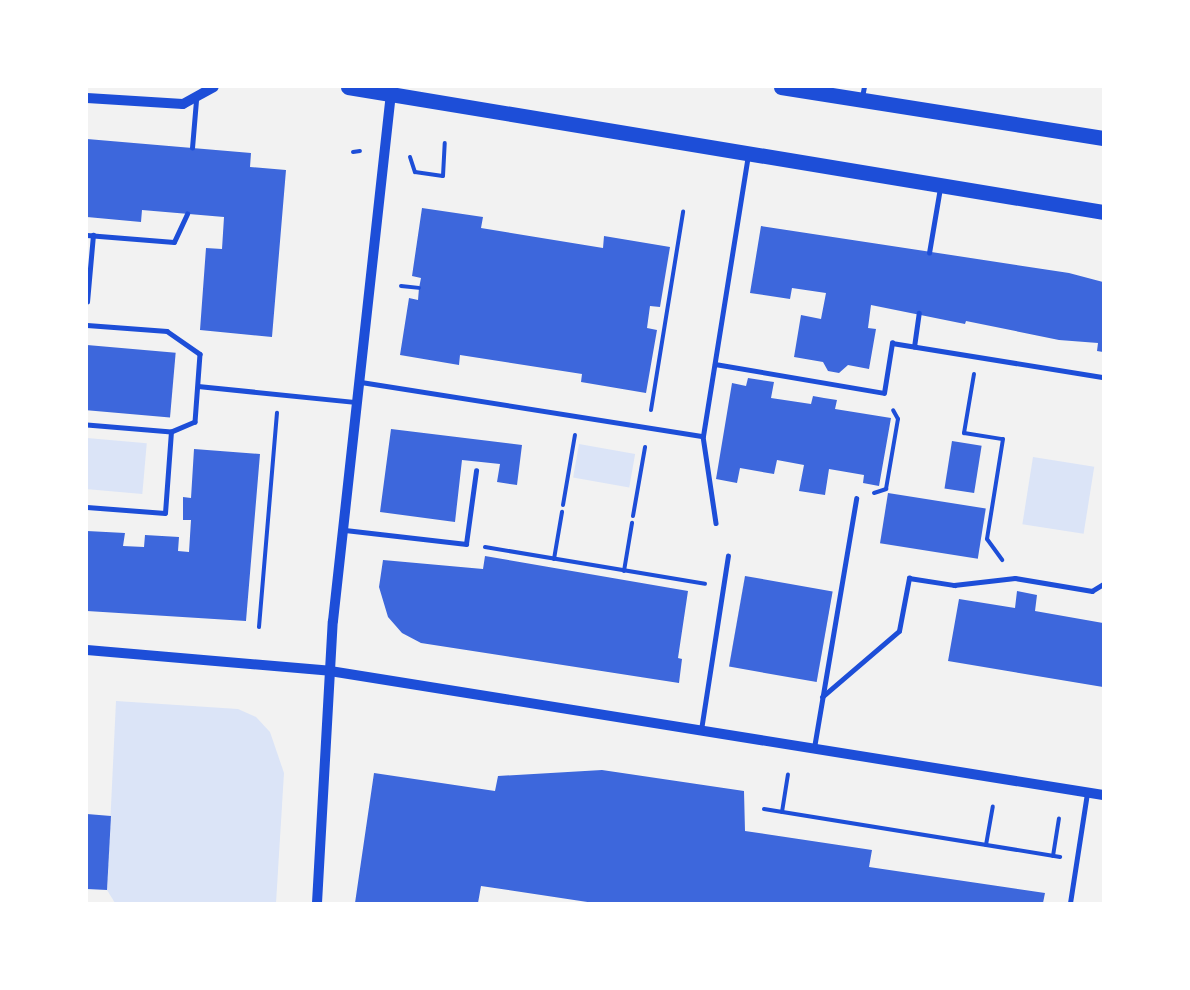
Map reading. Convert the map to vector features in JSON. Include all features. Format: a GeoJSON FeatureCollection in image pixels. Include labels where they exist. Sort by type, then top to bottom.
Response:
{"type":"FeatureCollection","features":[{"type":"Feature","properties":{"kind":"main road"},"geometry":{"type":"LineString","coordinates":[[348,87],[1103,212]]}},
{"type":"Feature","properties":{"kind":"main road"},"geometry":{"type":"LineString","coordinates":[[781,87],[863,93],[1103,138]]}},
{"type":"Feature","properties":{"kind":"street"},"geometry":{"type":"LineString","coordinates":[[87,98],[166,105],[196,100],[214,87]]}},
{"type":"Feature","properties":{"kind":"street"},"geometry":{"type":"LineString","coordinates":[[318,903],[330,671],[342,529],[391,93]]}},
{"type":"Feature","properties":{"kind":"street"},"geometry":{"type":"LineString","coordinates":[[87,650],[330,671],[1103,795]]}},
{"type":"Feature","properties":{"kind":"lane"},"geometry":{"type":"LineString","coordinates":[[192,148],[196,100]]}},
{"type":"Feature","properties":{"kind":"lane"},"geometry":{"type":"LineString","coordinates":[[716,523],[703,436],[748,154]]}},
{"type":"Feature","properties":{"kind":"lane"},"geometry":{"type":"LineString","coordinates":[[929,253],[940,186]]}},
{"type":"Feature","properties":{"kind":"lane"},"geometry":{"type":"LineString","coordinates":[[87,302],[90,235],[174,242],[187,214]]}},
{"type":"Feature","properties":{"kind":"lane"},"geometry":{"type":"LineString","coordinates":[[914,347],[919,314]]}},
{"type":"Feature","properties":{"kind":"lane"},"geometry":{"type":"LineString","coordinates":[[87,324],[167,331],[200,354],[195,422],[171,432],[87,425]]}},
{"type":"Feature","properties":{"kind":"lane"},"geometry":{"type":"LineString","coordinates":[[714,364],[884,393],[892,343],[1103,378]]}},
{"type":"Feature","properties":{"kind":"lane"},"geometry":{"type":"LineString","coordinates":[[358,382],[703,436]]}},
{"type":"Feature","properties":{"kind":"lane"},"geometry":{"type":"LineString","coordinates":[[198,386],[356,402]]}},
{"type":"Feature","properties":{"kind":"lane"},"geometry":{"type":"LineString","coordinates":[[87,507],[165,513],[171,432]]}},
{"type":"Feature","properties":{"kind":"lane"},"geometry":{"type":"LineString","coordinates":[[342,529],[466,544],[476,471]]}},
{"type":"Feature","properties":{"kind":"lane"},"geometry":{"type":"LineString","coordinates":[[814,748],[856,499]]}},
{"type":"Feature","properties":{"kind":"lane"},"geometry":{"type":"LineString","coordinates":[[701,730],[728,556]]}},
{"type":"Feature","properties":{"kind":"lane"},"geometry":{"type":"LineString","coordinates":[[822,697],[900,631],[909,578],[954,585],[1015,578],[1092,591],[1103,584]]}},
{"type":"Feature","properties":{"kind":"lane"},"geometry":{"type":"LineString","coordinates":[[1070,903],[1087,793]]}},
{"type":"Feature","properties":{"kind":"path"},"geometry":{"type":"LineString","coordinates":[[410,157],[416,172],[443,176],[445,143]]}},
{"type":"Feature","properties":{"kind":"path"},"geometry":{"type":"LineString","coordinates":[[353,152],[360,151]]}},
{"type":"Feature","properties":{"kind":"path"},"geometry":{"type":"LineString","coordinates":[[633,516],[683,212]]}},
{"type":"Feature","properties":{"kind":"path"},"geometry":{"type":"LineString","coordinates":[[401,286],[420,288]]}},
{"type":"Feature","properties":{"kind":"path"},"geometry":{"type":"LineString","coordinates":[[977,357],[964,433],[1003,439],[987,539],[1015,578]]}},
{"type":"Feature","properties":{"kind":"path"},"geometry":{"type":"LineString","coordinates":[[856,499],[886,489],[898,419],[884,393]]}},
{"type":"Feature","properties":{"kind":"path"},"geometry":{"type":"LineString","coordinates":[[259,627],[279,394]]}},
{"type":"Feature","properties":{"kind":"path"},"geometry":{"type":"LineString","coordinates":[[563,505],[578,416]]}},
{"type":"Feature","properties":{"kind":"path"},"geometry":{"type":"LineString","coordinates":[[554,559],[562,512]]}},
{"type":"Feature","properties":{"kind":"path"},"geometry":{"type":"LineString","coordinates":[[624,571],[632,523]]}},
{"type":"Feature","properties":{"kind":"path"},"geometry":{"type":"LineString","coordinates":[[466,544],[723,587]]}},
{"type":"Feature","properties":{"kind":"path"},"geometry":{"type":"LineString","coordinates":[[782,812],[788,774]]}},
{"type":"Feature","properties":{"kind":"path"},"geometry":{"type":"LineString","coordinates":[[986,845],[993,807]]}},
{"type":"Feature","properties":{"kind":"path"},"geometry":{"type":"LineString","coordinates":[[764,809],[1077,860]]}},
{"type":"Feature","properties":{"kind":"path"},"geometry":{"type":"LineString","coordinates":[[1053,856],[1059,818]]}},
{"type":"Feature","properties":{"kind":"shaded area"},"geometry":{"type":"Polygon","coordinates":[[[87,438],[147,443],[142,494],[87,489],[87,438]]]}},
{"type":"Feature","properties":{"kind":"shaded area"},"geometry":{"type":"Polygon","coordinates":[[[579,444],[635,454],[629,487],[573,477],[579,444]]]}},
{"type":"Feature","properties":{"kind":"shaded area"},"geometry":{"type":"Polygon","coordinates":[[[1033,457],[1094,467],[1084,534],[1022,524],[1033,457]]]}},
{"type":"Feature","properties":{"kind":"shaded area"},"geometry":{"type":"Polygon","coordinates":[[[116,701],[238,709],[256,717],[270,732],[284,773],[276,903],[115,903],[107,890],[116,701]]]}},
{"type":"Feature","properties":{"kind":"building"},"geometry":{"type":"Polygon","coordinates":[[[87,139],[251,153],[250,167],[286,170],[272,337],[200,330],[206,248],[222,249],[224,217],[142,210],[141,222],[87,217],[87,139]]]}},
{"type":"Feature","properties":{"kind":"building"},"geometry":{"type":"Polygon","coordinates":[[[422,208],[483,217],[481,228],[603,248],[604,236],[670,247],[660,307],[650,306],[647,328],[657,330],[646,393],[581,382],[582,374],[460,355],[459,365],[400,355],[409,298],[418,300],[421,278],[412,276],[422,208]]]}},
{"type":"Feature","properties":{"kind":"building"},"geometry":{"type":"Polygon","coordinates":[[[761,226],[1069,273],[1103,282],[1103,352],[1097,351],[1098,343],[1059,340],[871,305],[868,328],[876,329],[869,369],[848,365],[839,373],[828,371],[823,362],[794,357],[801,315],[821,319],[826,293],[792,288],[790,299],[750,293],[761,226]]]}},
{"type":"Feature","properties":{"kind":"building"},"geometry":{"type":"Polygon","coordinates":[[[87,345],[176,353],[170,418],[87,410],[87,345]]]}},
{"type":"Feature","properties":{"kind":"building"},"geometry":{"type":"Polygon","coordinates":[[[748,378],[774,382],[771,398],[811,404],[813,396],[837,400],[835,409],[891,418],[879,486],[863,483],[864,475],[829,469],[825,495],[799,491],[804,465],[777,460],[774,474],[740,468],[737,483],[716,479],[732,383],[746,386],[748,378]]]}},
{"type":"Feature","properties":{"kind":"building"},"geometry":{"type":"Polygon","coordinates":[[[391,429],[522,445],[517,485],[497,482],[500,464],[462,460],[455,522],[380,512],[391,429]]]}},
{"type":"Feature","properties":{"kind":"building"},"geometry":{"type":"Polygon","coordinates":[[[952,441],[982,446],[974,493],[944,488],[952,441]]]}},
{"type":"Feature","properties":{"kind":"building"},"geometry":{"type":"Polygon","coordinates":[[[194,449],[260,454],[246,621],[87,611],[87,531],[125,533],[123,546],[144,547],[145,535],[179,537],[178,551],[189,552],[191,520],[183,520],[183,497],[191,498],[194,449]]]}},
{"type":"Feature","properties":{"kind":"building"},"geometry":{"type":"Polygon","coordinates":[[[888,493],[986,508],[978,559],[880,543],[888,493]]]}},
{"type":"Feature","properties":{"kind":"building"},"geometry":{"type":"Polygon","coordinates":[[[485,556],[688,591],[678,658],[682,659],[679,683],[421,643],[402,633],[388,617],[379,587],[383,560],[483,569],[485,556]]]}},
{"type":"Feature","properties":{"kind":"building"},"geometry":{"type":"Polygon","coordinates":[[[745,576],[833,591],[817,682],[729,667],[745,576]]]}},
{"type":"Feature","properties":{"kind":"building"},"geometry":{"type":"Polygon","coordinates":[[[1017,591],[1037,595],[1035,611],[1103,623],[1103,687],[948,661],[959,599],[1015,608],[1017,591]]]}},
{"type":"Feature","properties":{"kind":"building"},"geometry":{"type":"Polygon","coordinates":[[[602,770],[744,791],[745,831],[872,850],[869,867],[1045,893],[1043,903],[594,903],[481,886],[478,903],[355,903],[374,773],[495,791],[498,776],[602,770]]]}},
{"type":"Feature","properties":{"kind":"building"},"geometry":{"type":"Polygon","coordinates":[[[87,814],[111,816],[107,890],[87,889],[87,814]]]}}]}
